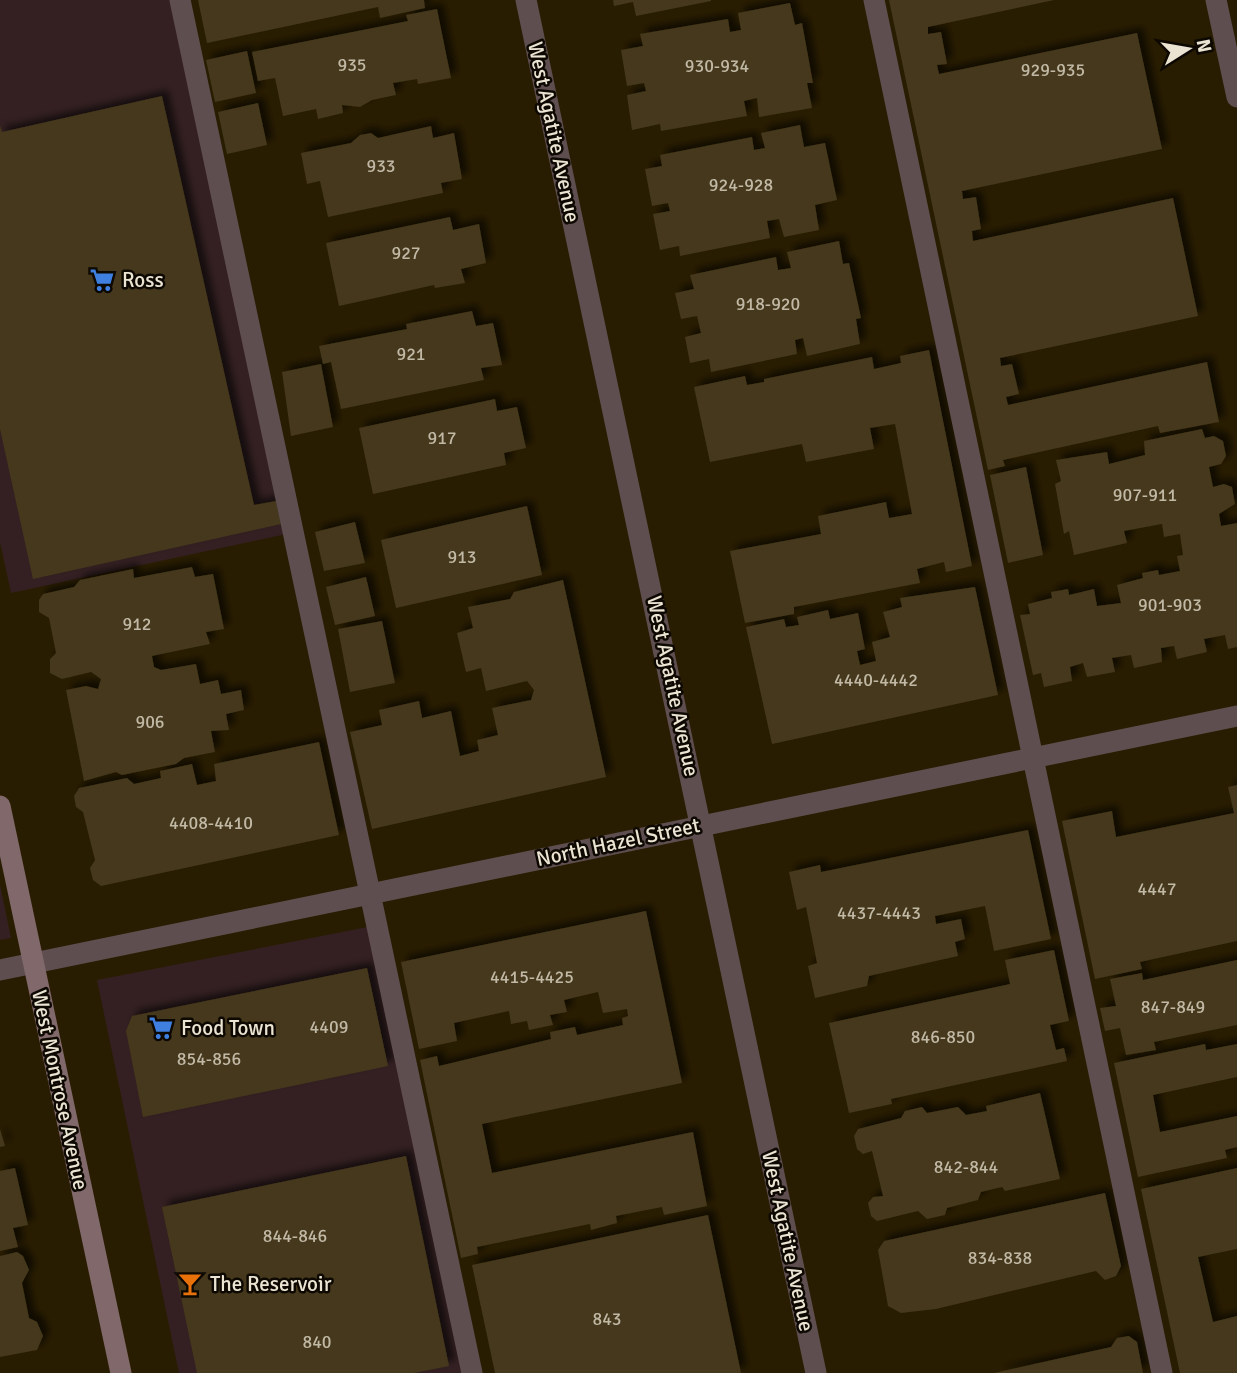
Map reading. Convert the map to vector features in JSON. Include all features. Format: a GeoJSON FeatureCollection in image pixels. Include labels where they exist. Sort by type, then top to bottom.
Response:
{"type":"FeatureCollection","features":[{"type":"Feature","properties":{"kind":"main road","name":"West Montrose Avenue"},"geometry":{"type":"LineString","coordinates":[[0,806],[121,1373]]}},
{"type":"Feature","properties":{"kind":"street"},"geometry":{"type":"LineString","coordinates":[[180,0],[472,1373]]}},
{"type":"Feature","properties":{"kind":"street","name":"West Agatite Avenue"},"geometry":{"type":"LineString","coordinates":[[526,0],[816,1373]]}},
{"type":"Feature","properties":{"kind":"street"},"geometry":{"type":"LineString","coordinates":[[874,0],[1031,759],[1162,1373]]}},
{"type":"Feature","properties":{"kind":"street"},"geometry":{"type":"LineString","coordinates":[[1216,0],[1237,97]]}},
{"type":"Feature","properties":{"kind":"street","name":"North Hazel Street"},"geometry":{"type":"LineString","coordinates":[[0,970],[1237,716]]}},
{"type":"Feature","properties":{"kind":"shaded area","name":"Ross"},"geometry":{"type":"Polygon","coordinates":[[[0,0],[178,0],[291,533],[11,593],[0,542],[0,0]]]}},
{"type":"Feature","properties":{"kind":"shaded area"},"geometry":{"type":"Polygon","coordinates":[[[0,885],[11,938],[0,940],[0,885]]]}},
{"type":"Feature","properties":{"kind":"shaded area"},"geometry":{"type":"Polygon","coordinates":[[[373,926],[467,1373],[179,1373],[97,980],[373,926]]]}},
{"type":"Feature","properties":{"kind":"building"},"geometry":{"type":"Polygon","coordinates":[[[198,0],[424,0],[425,8],[380,18],[378,7],[207,43],[198,0]]]}},
{"type":"Feature","properties":{"kind":"building"},"geometry":{"type":"Polygon","coordinates":[[[613,0],[711,1],[636,16],[633,2],[614,6],[613,0]]]}},
{"type":"Feature","properties":{"kind":"building"},"geometry":{"type":"Polygon","coordinates":[[[889,0],[1054,0],[928,27],[928,34],[941,32],[947,64],[937,65],[939,74],[1137,33],[1162,149],[962,191],[963,199],[976,197],[981,229],[972,231],[973,241],[1173,198],[1198,316],[1000,358],[1001,366],[1012,364],[1019,394],[1006,397],[1008,405],[1207,362],[1219,422],[1160,433],[1158,426],[1003,460],[1005,466],[988,470],[889,0]]]}},
{"type":"Feature","properties":{"kind":"building"},"geometry":{"type":"Polygon","coordinates":[[[790,3],[795,25],[802,23],[813,83],[807,83],[812,108],[759,117],[757,98],[744,101],[747,116],[661,131],[660,124],[632,130],[627,95],[646,91],[644,83],[627,86],[621,50],[643,46],[640,34],[728,19],[730,32],[741,30],[738,13],[790,3]]]}},
{"type":"Feature","properties":{"kind":"building"},"geometry":{"type":"Polygon","coordinates":[[[437,9],[451,78],[418,84],[417,79],[393,83],[396,95],[372,100],[360,107],[342,105],[343,113],[318,119],[316,109],[283,116],[275,78],[258,81],[252,52],[408,21],[406,15],[437,9]]]}},
{"type":"Feature","properties":{"kind":"building"},"geometry":{"type":"Polygon","coordinates":[[[247,51],[256,93],[215,102],[206,60],[247,51]]]}},
{"type":"Feature","properties":{"kind":"building","name":"Ross"},"geometry":{"type":"Polygon","coordinates":[[[162,96],[254,505],[276,501],[281,524],[33,579],[0,429],[0,126],[2,132],[162,96]]]}},
{"type":"Feature","properties":{"kind":"building"},"geometry":{"type":"Polygon","coordinates":[[[258,103],[267,145],[227,154],[218,112],[258,103]]]}},
{"type":"Feature","properties":{"kind":"building"},"geometry":{"type":"Polygon","coordinates":[[[800,125],[804,147],[825,143],[837,200],[815,205],[819,230],[784,237],[779,219],[767,221],[770,238],[680,256],[679,246],[660,250],[653,214],[670,211],[668,203],[652,206],[645,169],[662,166],[660,155],[752,137],[754,150],[765,148],[761,133],[800,125]]]}},
{"type":"Feature","properties":{"kind":"building"},"geometry":{"type":"Polygon","coordinates":[[[431,126],[433,138],[454,133],[462,179],[441,183],[443,193],[328,217],[320,181],[307,184],[301,153],[351,143],[360,135],[371,133],[378,138],[431,126]]]}},
{"type":"Feature","properties":{"kind":"building"},"geometry":{"type":"Polygon","coordinates":[[[450,217],[453,230],[479,224],[486,263],[461,269],[465,283],[435,288],[434,285],[339,306],[326,243],[450,217]]]}},
{"type":"Feature","properties":{"kind":"building"},"geometry":{"type":"Polygon","coordinates":[[[839,241],[843,264],[849,263],[861,318],[856,319],[860,344],[807,356],[803,338],[795,340],[797,354],[711,372],[709,359],[690,363],[685,337],[701,333],[697,316],[681,319],[675,293],[694,289],[690,275],[776,257],[778,270],[791,268],[787,252],[839,241]]]}},
{"type":"Feature","properties":{"kind":"building"},"geometry":{"type":"Polygon","coordinates":[[[472,311],[476,326],[493,323],[502,365],[481,368],[484,380],[341,409],[331,362],[323,364],[319,346],[407,329],[406,324],[472,311]]]}},
{"type":"Feature","properties":{"kind":"building"},"geometry":{"type":"Polygon","coordinates":[[[929,350],[972,566],[946,572],[944,562],[917,569],[920,583],[794,607],[794,614],[745,623],[730,551],[821,534],[818,516],[886,502],[889,518],[912,514],[895,424],[870,428],[874,449],[806,462],[802,444],[710,462],[694,387],[745,376],[747,385],[764,382],[764,379],[872,357],[874,369],[901,363],[900,356],[929,350]]]}},
{"type":"Feature","properties":{"kind":"building"},"geometry":{"type":"Polygon","coordinates":[[[321,364],[333,427],[291,436],[282,372],[321,364]]]}},
{"type":"Feature","properties":{"kind":"building"},"geometry":{"type":"Polygon","coordinates":[[[495,399],[497,411],[517,407],[526,448],[504,453],[506,465],[373,494],[359,428],[495,399]]]}},
{"type":"Feature","properties":{"kind":"building"},"geometry":{"type":"Polygon","coordinates":[[[1202,429],[1205,438],[1214,436],[1223,441],[1226,456],[1221,464],[1209,467],[1213,487],[1224,484],[1232,487],[1235,504],[1219,514],[1221,526],[1237,523],[1237,647],[1228,649],[1225,635],[1204,639],[1207,652],[1177,659],[1174,646],[1161,648],[1162,662],[1134,668],[1131,655],[1112,658],[1115,672],[1087,677],[1083,663],[1070,667],[1072,681],[1044,687],[1041,673],[1033,675],[1020,615],[1030,614],[1028,604],[1052,598],[1051,592],[1068,589],[1069,595],[1094,589],[1097,606],[1121,603],[1117,585],[1143,578],[1142,573],[1158,570],[1159,575],[1180,571],[1177,556],[1183,555],[1180,534],[1164,537],[1162,524],[1124,531],[1127,543],[1074,555],[1069,531],[1064,534],[1055,484],[1061,481],[1056,460],[1107,452],[1109,464],[1145,455],[1144,441],[1202,429]]]}},
{"type":"Feature","properties":{"kind":"building"},"geometry":{"type":"Polygon","coordinates":[[[1026,467],[1043,555],[1008,563],[990,475],[1026,467]]]}},
{"type":"Feature","properties":{"kind":"building"},"geometry":{"type":"Polygon","coordinates":[[[527,506],[542,575],[396,608],[381,540],[527,506]]]}},
{"type":"Feature","properties":{"kind":"building"},"geometry":{"type":"Polygon","coordinates":[[[355,522],[365,563],[324,571],[315,532],[355,522]]]}},
{"type":"Feature","properties":{"kind":"building"},"geometry":{"type":"Polygon","coordinates":[[[192,567],[195,577],[213,574],[224,629],[206,632],[210,644],[152,656],[154,667],[161,670],[196,664],[200,684],[218,680],[221,694],[241,690],[244,710],[226,714],[229,730],[211,731],[215,752],[184,758],[176,764],[122,775],[116,772],[84,781],[66,690],[86,686],[98,689],[101,679],[91,672],[62,679],[50,673],[50,659],[56,653],[49,618],[39,612],[39,600],[43,594],[74,587],[80,580],[133,569],[134,578],[192,567]]]}},
{"type":"Feature","properties":{"kind":"building"},"geometry":{"type":"Polygon","coordinates":[[[366,577],[375,616],[335,625],[326,587],[366,577]]]}},
{"type":"Feature","properties":{"kind":"building"},"geometry":{"type":"Polygon","coordinates":[[[563,580],[606,777],[372,829],[350,732],[382,725],[379,710],[419,701],[422,718],[451,711],[460,756],[479,751],[477,740],[498,735],[492,708],[531,700],[534,690],[527,681],[486,691],[481,668],[466,672],[457,633],[473,628],[468,607],[510,599],[514,592],[563,580]]]}},
{"type":"Feature","properties":{"kind":"building"},"geometry":{"type":"Polygon","coordinates":[[[975,587],[998,695],[772,744],[746,627],[784,619],[786,627],[799,625],[797,617],[828,610],[830,619],[858,613],[865,649],[857,651],[860,665],[876,661],[872,642],[890,637],[883,612],[902,607],[900,598],[975,587]]]}},
{"type":"Feature","properties":{"kind":"building"},"geometry":{"type":"Polygon","coordinates":[[[382,621],[395,683],[350,692],[338,629],[382,621]]]}},
{"type":"Feature","properties":{"kind":"building"},"geometry":{"type":"Polygon","coordinates":[[[319,742],[339,835],[101,886],[93,880],[90,868],[95,860],[83,812],[76,807],[74,796],[79,788],[127,778],[134,784],[161,778],[160,771],[192,764],[197,785],[216,781],[214,764],[319,742]]]}},
{"type":"Feature","properties":{"kind":"building"},"geometry":{"type":"Polygon","coordinates":[[[1237,785],[1237,941],[1140,962],[1142,969],[1095,979],[1062,821],[1112,811],[1116,837],[1234,813],[1228,787],[1237,785]]]}},
{"type":"Feature","properties":{"kind":"building"},"geometry":{"type":"Polygon","coordinates":[[[1028,830],[1051,939],[994,951],[985,906],[935,916],[936,924],[961,919],[965,939],[955,942],[958,956],[869,976],[867,986],[815,998],[808,966],[817,963],[806,907],[797,910],[789,872],[820,865],[821,872],[1028,830]]]}},
{"type":"Feature","properties":{"kind":"building"},"geometry":{"type":"Polygon","coordinates":[[[646,911],[682,1083],[482,1124],[492,1173],[693,1132],[707,1206],[664,1215],[662,1207],[616,1216],[617,1223],[591,1230],[590,1224],[477,1247],[478,1254],[461,1258],[420,1060],[437,1056],[439,1066],[551,1039],[550,1032],[575,1027],[577,1035],[623,1025],[622,1018],[628,1016],[627,1009],[603,1013],[598,992],[564,1000],[567,1012],[550,1015],[553,1025],[529,1030],[527,1021],[511,1024],[509,1011],[454,1023],[457,1041],[419,1049],[401,962],[646,911]]]}},
{"type":"Feature","properties":{"kind":"building"},"geometry":{"type":"Polygon","coordinates":[[[1054,950],[1069,1021],[1050,1025],[1056,1050],[1064,1048],[1067,1061],[891,1099],[892,1104],[849,1113],[829,1023],[1010,984],[1005,960],[1054,950]]]}},
{"type":"Feature","properties":{"kind":"building"},"geometry":{"type":"Polygon","coordinates":[[[1237,960],[1237,1025],[1154,1042],[1156,1050],[1126,1055],[1120,1028],[1105,1031],[1100,1008],[1116,1006],[1110,979],[1142,973],[1143,980],[1237,960]]]}},
{"type":"Feature","properties":{"kind":"building"},"geometry":{"type":"Polygon","coordinates":[[[367,968],[388,1066],[143,1117],[126,1031],[132,1016],[367,968]]]}},
{"type":"Feature","properties":{"kind":"building"},"geometry":{"type":"Polygon","coordinates":[[[1205,1044],[1206,1050],[1237,1044],[1237,1077],[1153,1095],[1160,1132],[1237,1116],[1237,1147],[1225,1150],[1227,1158],[1138,1177],[1114,1063],[1205,1044]]]}},
{"type":"Feature","properties":{"kind":"building"},"geometry":{"type":"Polygon","coordinates":[[[1040,1093],[1060,1179],[1005,1191],[1002,1187],[981,1192],[978,1200],[947,1208],[945,1215],[927,1219],[918,1211],[877,1221],[871,1216],[868,1203],[873,1197],[883,1196],[872,1151],[863,1154],[857,1149],[854,1136],[858,1129],[901,1118],[905,1111],[922,1107],[927,1113],[958,1107],[966,1115],[987,1111],[986,1106],[1040,1093]]]}},
{"type":"Feature","properties":{"kind":"building"},"geometry":{"type":"Polygon","coordinates":[[[0,1129],[5,1146],[0,1147],[0,1129]]]}},
{"type":"Feature","properties":{"kind":"building"},"geometry":{"type":"Polygon","coordinates":[[[406,1156],[449,1366],[414,1373],[197,1373],[162,1207],[406,1156]]]}},
{"type":"Feature","properties":{"kind":"building"},"geometry":{"type":"Polygon","coordinates":[[[15,1168],[28,1225],[13,1228],[18,1247],[0,1251],[0,1171],[15,1168]]]}},
{"type":"Feature","properties":{"kind":"building"},"geometry":{"type":"Polygon","coordinates":[[[1237,1168],[1237,1249],[1198,1257],[1213,1322],[1237,1316],[1237,1373],[1180,1373],[1141,1189],[1237,1168]]]}},
{"type":"Feature","properties":{"kind":"building"},"geometry":{"type":"Polygon","coordinates":[[[1105,1193],[1121,1266],[1116,1276],[1105,1280],[1096,1271],[936,1309],[901,1313],[888,1306],[878,1250],[884,1241],[1105,1193]]]}},
{"type":"Feature","properties":{"kind":"building"},"geometry":{"type":"Polygon","coordinates":[[[708,1215],[741,1373],[495,1373],[472,1265],[708,1215]]]}},
{"type":"Feature","properties":{"kind":"building"},"geometry":{"type":"Polygon","coordinates":[[[17,1252],[23,1256],[29,1270],[22,1283],[29,1318],[37,1322],[43,1336],[37,1350],[0,1357],[0,1256],[17,1252]]]}},
{"type":"Feature","properties":{"kind":"building"},"geometry":{"type":"Polygon","coordinates":[[[1129,1336],[1137,1342],[1143,1373],[994,1373],[1111,1347],[1117,1338],[1129,1336]]]}},
{"type":"Feature","properties":{"kind":"place","name":"Ross"},"geometry":{"type":"Point","coordinates":[102,280]}},
{"type":"Feature","properties":{"kind":"place","name":"Food Town"},"geometry":{"type":"Point","coordinates":[161,1028]}},
{"type":"Feature","properties":{"kind":"place","name":"The Reservoir"},"geometry":{"type":"Point","coordinates":[190,1284]}}]}
